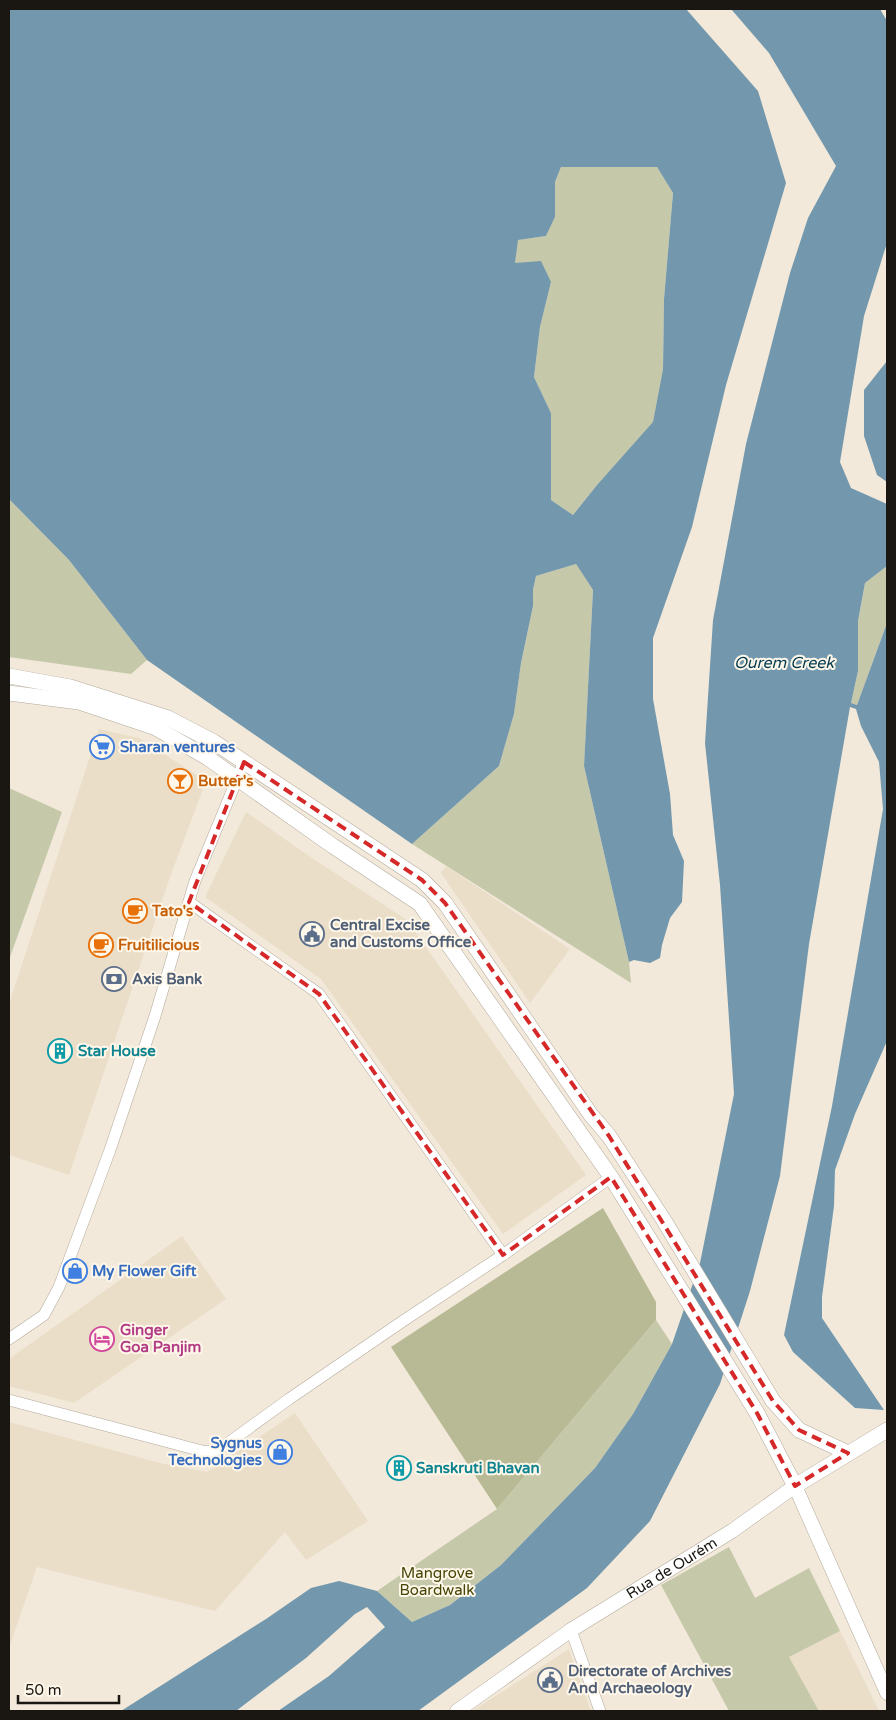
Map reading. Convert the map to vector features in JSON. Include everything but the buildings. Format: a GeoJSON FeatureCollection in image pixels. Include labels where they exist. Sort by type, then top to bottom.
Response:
{"type":"FeatureCollection","features":[{"type":"Feature","properties":{"kind":"main road"},"geometry":{"type":"LineString","coordinates":[[9,676],[70,687],[168,718],[214,742],[422,880],[445,903],[591,1115],[609,1136],[663,1219],[773,1401],[799,1430],[848,1454]]}},
{"type":"Feature","properties":{"kind":"main road"},"geometry":{"type":"LineString","coordinates":[[9,693],[79,702],[156,728],[208,758],[333,846],[420,904],[611,1177],[757,1413],[795,1486]]}},
{"type":"Feature","properties":{"kind":"main road"},"geometry":{"type":"LineString","coordinates":[[575,1125],[591,1115]]}},
{"type":"Feature","properties":{"kind":"main road","name":"Rua de Ourém"},"geometry":{"type":"LineString","coordinates":[[795,1486],[887,1430]]}},
{"type":"Feature","properties":{"kind":"street"},"geometry":{"type":"LineString","coordinates":[[9,1339],[44,1315],[59,1287],[110,1150],[155,1016],[195,881],[244,762]]}},
{"type":"Feature","properties":{"kind":"street"},"geometry":{"type":"LineString","coordinates":[[189,902],[319,994],[503,1254]]}},
{"type":"Feature","properties":{"kind":"street"},"geometry":{"type":"LineString","coordinates":[[9,1400],[206,1452],[216,1450],[503,1254],[611,1177]]}},
{"type":"Feature","properties":{"kind":"street"},"geometry":{"type":"LineString","coordinates":[[795,1486],[885,1683]]}},
{"type":"Feature","properties":{"kind":"street","name":"Rua de Ourém"},"geometry":{"type":"LineString","coordinates":[[457,1711],[571,1630],[732,1531],[795,1486]]}},
{"type":"Feature","properties":{"kind":"street"},"geometry":{"type":"LineString","coordinates":[[571,1630],[600,1711]]}},
{"type":"Feature","properties":{"kind":"highlighted area"},"geometry":{"type":"Polygon","coordinates":[[[244,762],[422,880],[445,903],[609,1136],[773,1401],[799,1430],[848,1453],[795,1486],[757,1413],[611,1177],[503,1255],[319,994],[189,902],[244,762]]]}},
{"type":"Feature","properties":{"kind":"shaded area"},"geometry":{"type":"Polygon","coordinates":[[[99,729],[139,738],[206,781],[170,877],[69,1175],[9,1155],[9,1004],[99,729]]]}},
{"type":"Feature","properties":{"kind":"shaded area"},"geometry":{"type":"Polygon","coordinates":[[[246,812],[407,920],[586,1175],[503,1234],[321,979],[205,897],[246,812]]]}},
{"type":"Feature","properties":{"kind":"shaded area"},"geometry":{"type":"Polygon","coordinates":[[[446,866],[570,949],[530,1003],[441,873],[446,866]]]}},
{"type":"Feature","properties":{"kind":"shaded area","name":"Ginger Goa Panjim"},"geometry":{"type":"Polygon","coordinates":[[[182,1236],[226,1299],[74,1403],[9,1386],[9,1359],[182,1236]]]}},
{"type":"Feature","properties":{"kind":"shaded area"},"geometry":{"type":"Polygon","coordinates":[[[295,1413],[368,1521],[306,1560],[285,1532],[215,1611],[37,1567],[9,1648],[9,1422],[160,1463],[207,1472],[295,1413]]]}},
{"type":"Feature","properties":{"kind":"shaded area"},"geometry":{"type":"Polygon","coordinates":[[[840,1631],[879,1711],[819,1711],[789,1657],[840,1631]]]}},
{"type":"Feature","properties":{"kind":"shaded area","name":"Directorate of Archives And Archaeology"},"geometry":{"type":"Polygon","coordinates":[[[569,1649],[591,1711],[472,1711],[569,1649]]]}},
{"type":"Feature","properties":{"kind":"green space"},"geometry":{"type":"Polygon","coordinates":[[[561,167],[657,167],[673,193],[664,299],[663,369],[653,423],[597,485],[573,515],[551,500],[551,413],[534,377],[540,327],[551,282],[515,263],[517,240],[546,236],[555,217],[555,182],[561,167]]]}},
{"type":"Feature","properties":{"kind":"green space"},"geometry":{"type":"Polygon","coordinates":[[[9,499],[69,560],[147,660],[131,674],[9,657],[9,499]]]}},
{"type":"Feature","properties":{"kind":"green space"},"geometry":{"type":"Polygon","coordinates":[[[576,564],[593,590],[584,766],[629,962],[631,983],[412,844],[499,766],[514,714],[521,663],[533,606],[533,590],[536,576],[576,564]]]}},
{"type":"Feature","properties":{"kind":"green space"},"geometry":{"type":"Polygon","coordinates":[[[887,566],[887,623],[857,705],[851,703],[858,671],[858,621],[865,583],[887,566]]]}},
{"type":"Feature","properties":{"kind":"green space"},"geometry":{"type":"Polygon","coordinates":[[[9,788],[62,812],[9,960],[9,788]]]}},
{"type":"Feature","properties":{"kind":"green space"},"geometry":{"type":"Polygon","coordinates":[[[603,1208],[656,1302],[656,1320],[497,1509],[391,1347],[603,1208]]]}},
{"type":"Feature","properties":{"kind":"green space","name":"Mangrove Boardwalk"},"geometry":{"type":"Polygon","coordinates":[[[656,1320],[672,1344],[633,1414],[595,1468],[501,1565],[450,1605],[412,1622],[377,1591],[497,1509],[656,1320]]]}},
{"type":"Feature","properties":{"kind":"green space"},"geometry":{"type":"Polygon","coordinates":[[[729,1547],[755,1598],[809,1568],[840,1631],[789,1657],[819,1711],[729,1711],[661,1585],[729,1547]]]}},
{"type":"Feature","properties":{"kind":"water"},"geometry":{"type":"Polygon","coordinates":[[[9,9],[686,9],[758,91],[786,183],[726,385],[692,527],[653,638],[653,699],[670,794],[673,835],[684,861],[682,902],[670,918],[660,958],[650,963],[634,960],[629,962],[584,766],[593,590],[576,564],[536,576],[533,590],[533,606],[521,663],[514,714],[499,766],[412,844],[147,660],[69,560],[9,499],[9,9]],[[561,167],[555,182],[555,217],[546,236],[518,240],[515,263],[541,261],[551,282],[540,327],[534,377],[551,413],[551,500],[573,515],[653,422],[663,369],[664,299],[673,193],[657,167],[561,167]]]}},
{"type":"Feature","properties":{"kind":"water","name":"Ourem Creek"},"geometry":{"type":"Polygon","coordinates":[[[731,9],[880,9],[887,21],[887,243],[864,316],[840,462],[851,488],[887,504],[887,566],[865,583],[858,621],[858,671],[851,703],[857,705],[887,623],[887,1041],[855,1114],[835,1170],[834,1206],[822,1297],[822,1318],[884,1410],[855,1408],[793,1352],[784,1335],[832,1106],[883,809],[879,762],[861,726],[856,709],[850,707],[809,944],[780,1176],[750,1291],[720,1384],[650,1521],[587,1588],[418,1711],[278,1711],[329,1676],[385,1627],[367,1607],[355,1614],[306,1658],[236,1711],[121,1711],[266,1619],[311,1588],[339,1581],[377,1591],[412,1622],[450,1605],[501,1565],[595,1468],[633,1414],[672,1344],[700,1263],[734,1094],[720,885],[705,743],[713,620],[746,444],[790,273],[808,218],[836,166],[769,53],[731,9]]]}},
{"type":"Feature","properties":{"kind":"water"},"geometry":{"type":"Polygon","coordinates":[[[887,361],[887,482],[877,475],[864,436],[864,390],[887,361]]]}},
{"type":"Feature","properties":{"kind":"place","name":"Sharan ventures"},"geometry":{"type":"Point","coordinates":[102,747]}},
{"type":"Feature","properties":{"kind":"place","name":"Butter's"},"geometry":{"type":"Point","coordinates":[180,781]}},
{"type":"Feature","properties":{"kind":"place","name":"Tato's"},"geometry":{"type":"Point","coordinates":[135,911]}},
{"type":"Feature","properties":{"kind":"place","name":"Central Excise and Customs Office"},"geometry":{"type":"Point","coordinates":[312,934]}},
{"type":"Feature","properties":{"kind":"place","name":"Fruitilicious"},"geometry":{"type":"Point","coordinates":[101,945]}},
{"type":"Feature","properties":{"kind":"place","name":"Axis Bank"},"geometry":{"type":"Point","coordinates":[114,979]}},
{"type":"Feature","properties":{"kind":"place","name":"Star House"},"geometry":{"type":"Point","coordinates":[60,1051]}},
{"type":"Feature","properties":{"kind":"place","name":"My Flower Gift"},"geometry":{"type":"Point","coordinates":[75,1271]}},
{"type":"Feature","properties":{"kind":"place","name":"Ginger Goa Panjim"},"geometry":{"type":"Point","coordinates":[102,1339]}},
{"type":"Feature","properties":{"kind":"place","name":"Sygnus Technologies"},"geometry":{"type":"Point","coordinates":[280,1452]}},
{"type":"Feature","properties":{"kind":"place","name":"Sanskruti Bhavan"},"geometry":{"type":"Point","coordinates":[399,1468]}},
{"type":"Feature","properties":{"kind":"place","name":"Directorate of Archives And Archaeology"},"geometry":{"type":"Point","coordinates":[550,1680]}}]}
